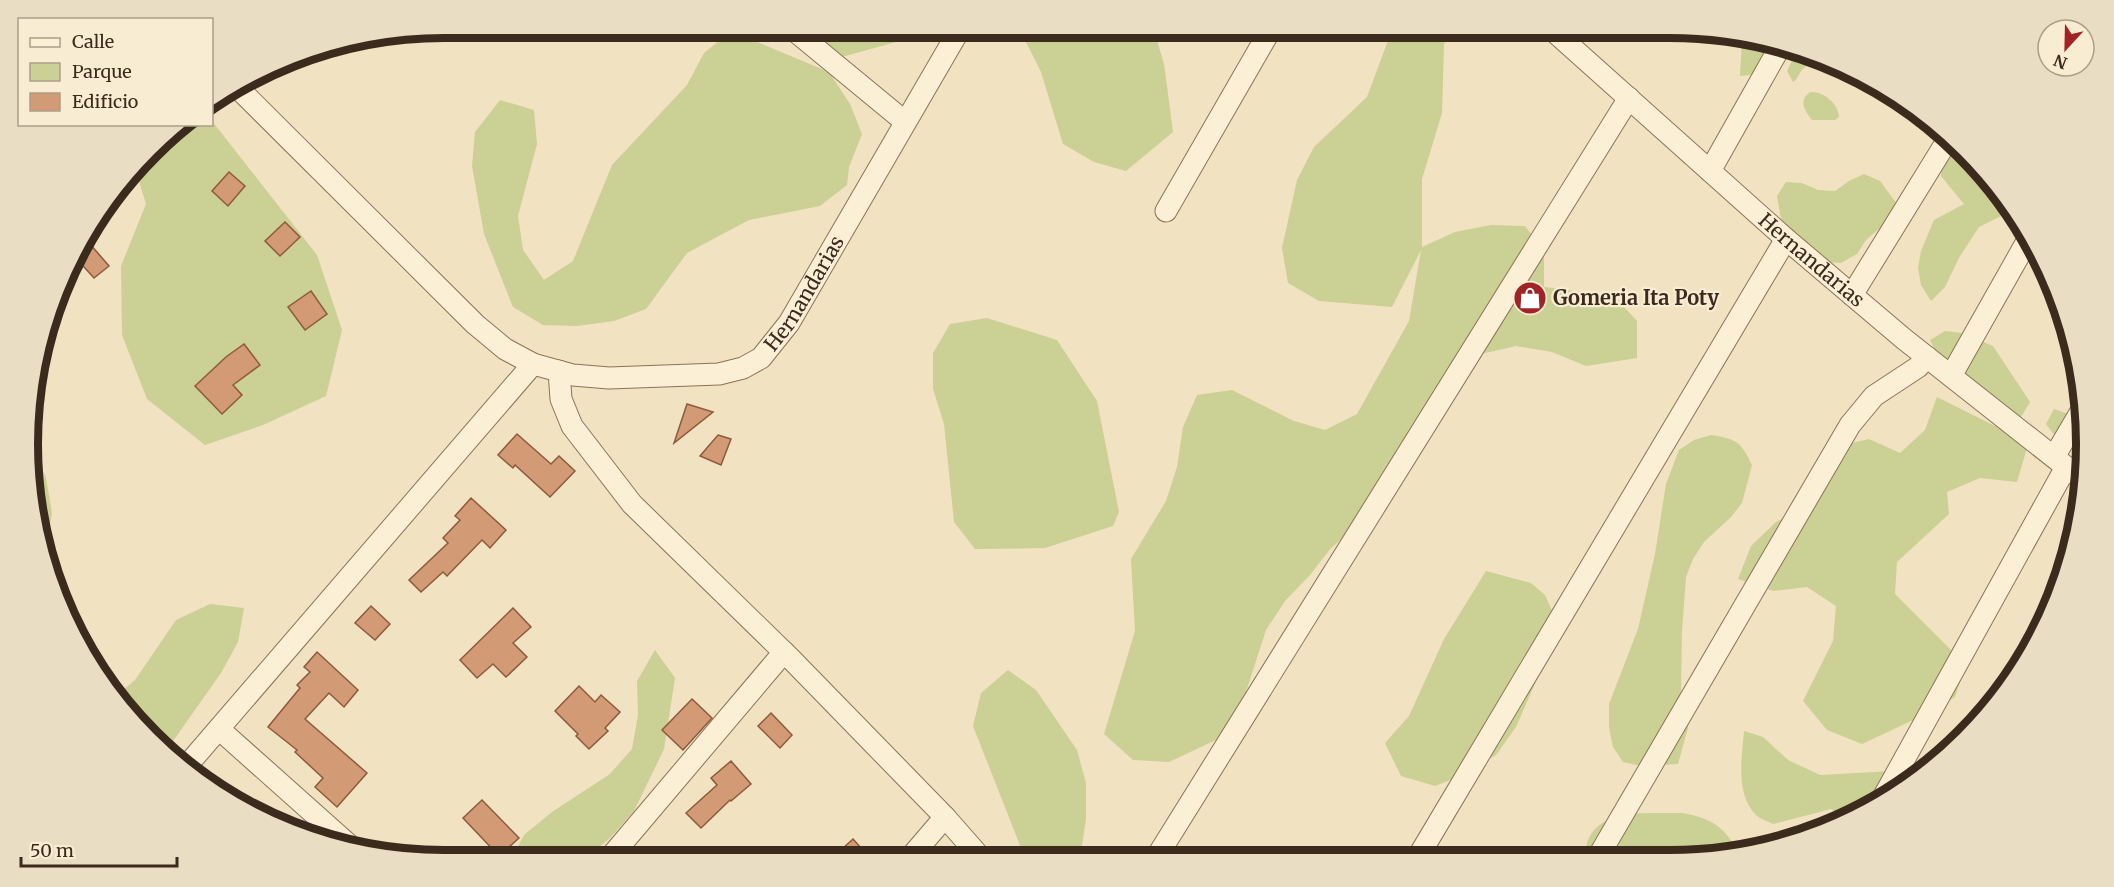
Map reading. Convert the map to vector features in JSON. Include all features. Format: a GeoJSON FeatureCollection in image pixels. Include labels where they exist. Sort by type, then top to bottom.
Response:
{"type":"FeatureCollection","features":[{"type":"Feature","properties":{"kind":"street"},"geometry":{"type":"LineString","coordinates":[[803,38],[904,121]]}},
{"type":"Feature","properties":{"kind":"street","name":"Hernandarias"},"geometry":{"type":"LineString","coordinates":[[241,91],[475,324],[505,349],[533,364],[573,375],[609,378],[719,374],[743,368],[761,358],[789,323],[904,121],[954,38]]}},
{"type":"Feature","properties":{"kind":"street"},"geometry":{"type":"LineString","coordinates":[[1166,211],[1266,38]]}},
{"type":"Feature","properties":{"kind":"street","name":"Hernandarias"},"geometry":{"type":"LineString","coordinates":[[1561,38],[1786,239],[1927,357],[2076,474]]}},
{"type":"Feature","properties":{"kind":"street"},"geometry":{"type":"LineString","coordinates":[[1710,171],[1777,51]]}},
{"type":"Feature","properties":{"kind":"street"},"geometry":{"type":"LineString","coordinates":[[1161,850],[1629,98]]}},
{"type":"Feature","properties":{"kind":"street"},"geometry":{"type":"LineString","coordinates":[[1852,295],[1945,144]]}},
{"type":"Feature","properties":{"kind":"street"},"geometry":{"type":"LineString","coordinates":[[1422,850],[1786,239]]}},
{"type":"Feature","properties":{"kind":"street"},"geometry":{"type":"LineString","coordinates":[[1951,376],[2025,246]]}},
{"type":"Feature","properties":{"kind":"street"},"geometry":{"type":"LineString","coordinates":[[1602,850],[1850,424],[1874,396],[1918,367],[1927,357]]}},
{"type":"Feature","properties":{"kind":"street"},"geometry":{"type":"LineString","coordinates":[[191,761],[533,364]]}},
{"type":"Feature","properties":{"kind":"street"},"geometry":{"type":"LineString","coordinates":[[559,371],[561,399],[572,426],[632,504],[784,652],[945,817],[974,850]]}},
{"type":"Feature","properties":{"kind":"street"},"geometry":{"type":"LineString","coordinates":[[1890,785],[2060,462],[2076,425]]}},
{"type":"Feature","properties":{"kind":"street"},"geometry":{"type":"LineString","coordinates":[[616,850],[784,652]]}},
{"type":"Feature","properties":{"kind":"street"},"geometry":{"type":"LineString","coordinates":[[219,729],[339,836]]}},
{"type":"Feature","properties":{"kind":"street"},"geometry":{"type":"LineString","coordinates":[[917,850],[945,817]]}},
{"type":"Feature","properties":{"kind":"green space"},"geometry":{"type":"Polygon","coordinates":[[[722,38],[748,38],[829,72],[850,104],[862,134],[849,167],[847,185],[820,206],[749,220],[687,253],[646,309],[614,321],[577,326],[543,325],[513,307],[484,234],[472,166],[475,132],[500,100],[534,110],[537,144],[518,216],[523,250],[544,280],[573,261],[612,165],[687,85],[704,53],[722,38]]]}},
{"type":"Feature","properties":{"kind":"green space"},"geometry":{"type":"Polygon","coordinates":[[[815,38],[907,38],[907,39],[838,58],[815,38]]]}},
{"type":"Feature","properties":{"kind":"green space"},"geometry":{"type":"Polygon","coordinates":[[[1025,38],[1156,38],[1164,64],[1173,132],[1126,171],[1094,162],[1063,144],[1041,72],[1025,38]]]}},
{"type":"Feature","properties":{"kind":"green space"},"geometry":{"type":"Polygon","coordinates":[[[1389,38],[1446,38],[1442,113],[1422,179],[1422,247],[1455,232],[1491,225],[1525,226],[1544,251],[1544,287],[1614,296],[1637,321],[1637,358],[1586,366],[1552,352],[1516,346],[1481,354],[1388,499],[1331,548],[1310,575],[1285,601],[1266,630],[1233,732],[1169,762],[1133,760],[1104,734],[1135,631],[1131,559],[1166,501],[1177,467],[1183,427],[1197,395],[1232,390],[1294,421],[1325,430],[1357,414],[1409,321],[1421,250],[1392,307],[1319,301],[1288,283],[1282,248],[1297,180],[1314,147],[1367,97],[1389,38]]]}},
{"type":"Feature","properties":{"kind":"green space"},"geometry":{"type":"Polygon","coordinates":[[[1742,44],[1779,52],[1758,74],[1740,76],[1742,44]]]}},
{"type":"Feature","properties":{"kind":"green space"},"geometry":{"type":"Polygon","coordinates":[[[1794,57],[1810,62],[1793,82],[1787,71],[1794,57]]]}},
{"type":"Feature","properties":{"kind":"green space"},"geometry":{"type":"Polygon","coordinates":[[[1811,92],[1821,94],[1830,100],[1839,117],[1835,120],[1812,120],[1803,101],[1811,92]]]}},
{"type":"Feature","properties":{"kind":"green space"},"geometry":{"type":"Polygon","coordinates":[[[213,122],[317,255],[342,330],[326,396],[263,425],[205,445],[147,399],[122,335],[121,266],[146,204],[138,176],[156,156],[190,126],[213,126],[213,122]]]}},
{"type":"Feature","properties":{"kind":"green space"},"geometry":{"type":"Polygon","coordinates":[[[1956,154],[1993,196],[2005,214],[1979,227],[1960,256],[1945,287],[1931,301],[1921,285],[1918,268],[1921,251],[1934,220],[1964,204],[1941,176],[1941,158],[1956,154]]]}},
{"type":"Feature","properties":{"kind":"green space"},"geometry":{"type":"Polygon","coordinates":[[[1864,174],[1880,181],[1900,208],[1866,240],[1857,254],[1841,263],[1824,262],[1783,231],[1777,196],[1786,182],[1802,183],[1818,190],[1835,191],[1864,174]]]}},
{"type":"Feature","properties":{"kind":"green space"},"geometry":{"type":"Polygon","coordinates":[[[987,318],[1057,340],[1097,401],[1119,512],[1113,526],[1045,548],[975,549],[954,522],[944,424],[933,389],[933,353],[950,324],[987,318]]]}},
{"type":"Feature","properties":{"kind":"green space"},"geometry":{"type":"Polygon","coordinates":[[[1945,331],[1962,333],[1993,346],[2030,402],[2021,417],[1939,358],[1930,340],[1945,331]]]}},
{"type":"Feature","properties":{"kind":"green space"},"geometry":{"type":"Polygon","coordinates":[[[1937,397],[1999,428],[2027,448],[2017,482],[1980,478],[1947,492],[1949,514],[1897,562],[1895,594],[1966,665],[1955,697],[1924,715],[1862,744],[1827,730],[1803,701],[1833,641],[1836,606],[1807,587],[1773,591],[1738,579],[1751,546],[1776,522],[1807,507],[1835,447],[1869,439],[1900,453],[1925,430],[1937,397]]]}},
{"type":"Feature","properties":{"kind":"green space"},"geometry":{"type":"Polygon","coordinates":[[[2054,409],[2076,417],[2076,447],[2058,439],[2046,424],[2054,409]]]}},
{"type":"Feature","properties":{"kind":"green space"},"geometry":{"type":"Polygon","coordinates":[[[1711,435],[1727,438],[1737,443],[1745,451],[1752,465],[1742,503],[1731,517],[1704,542],[1693,559],[1686,577],[1681,691],[1688,728],[1678,764],[1641,766],[1623,762],[1613,747],[1609,727],[1609,704],[1638,629],[1655,554],[1666,484],[1679,450],[1694,440],[1711,435]]]}},
{"type":"Feature","properties":{"kind":"green space"},"geometry":{"type":"Polygon","coordinates":[[[38,461],[46,478],[52,513],[48,535],[38,461]]]}},
{"type":"Feature","properties":{"kind":"green space"},"geometry":{"type":"Polygon","coordinates":[[[1486,571],[1531,583],[1545,595],[1561,631],[1550,649],[1516,727],[1496,755],[1465,774],[1435,786],[1401,776],[1385,743],[1409,716],[1444,639],[1486,571]]]}},
{"type":"Feature","properties":{"kind":"green space"},"geometry":{"type":"Polygon","coordinates":[[[210,604],[244,608],[238,642],[221,673],[171,744],[121,692],[135,680],[176,620],[210,604]]]}},
{"type":"Feature","properties":{"kind":"green space"},"geometry":{"type":"Polygon","coordinates":[[[655,650],[675,678],[664,749],[634,811],[610,838],[595,850],[516,850],[524,835],[552,812],[610,774],[632,749],[638,715],[637,681],[655,650]]]}},
{"type":"Feature","properties":{"kind":"green space"},"geometry":{"type":"Polygon","coordinates":[[[2013,661],[2000,680],[2008,664],[2013,661]]]}},
{"type":"Feature","properties":{"kind":"green space"},"geometry":{"type":"Polygon","coordinates":[[[1008,670],[1036,690],[1077,750],[1086,783],[1086,819],[1081,850],[1022,850],[973,726],[981,693],[1008,670]]]}},
{"type":"Feature","properties":{"kind":"green space"},"geometry":{"type":"Polygon","coordinates":[[[1744,731],[1763,737],[1788,760],[1820,775],[1893,771],[1901,778],[1838,814],[1831,809],[1773,824],[1756,815],[1749,806],[1742,786],[1741,763],[1744,731]]]}},
{"type":"Feature","properties":{"kind":"green space"},"geometry":{"type":"Polygon","coordinates":[[[1682,813],[1701,818],[1716,825],[1733,844],[1697,849],[1586,850],[1588,840],[1596,828],[1607,820],[1636,814],[1682,813]]]}},
{"type":"Feature","properties":{"kind":"building"},"geometry":{"type":"Polygon","coordinates":[[[229,172],[245,186],[228,206],[212,191],[229,172]]]}},
{"type":"Feature","properties":{"kind":"building"},"geometry":{"type":"Polygon","coordinates":[[[285,222],[300,237],[280,256],[265,241],[285,222]]]}},
{"type":"Feature","properties":{"kind":"building"},"geometry":{"type":"Polygon","coordinates":[[[90,244],[109,266],[94,278],[80,262],[90,244]]]}},
{"type":"Feature","properties":{"kind":"building"},"geometry":{"type":"Polygon","coordinates":[[[311,291],[327,314],[305,330],[288,307],[311,291]]]}},
{"type":"Feature","properties":{"kind":"building"},"geometry":{"type":"Polygon","coordinates":[[[244,344],[260,365],[233,385],[242,395],[222,414],[195,386],[226,357],[244,344]]]}},
{"type":"Feature","properties":{"kind":"building"},"geometry":{"type":"Polygon","coordinates":[[[687,404],[713,412],[674,443],[687,404]]]}},
{"type":"Feature","properties":{"kind":"building"},"geometry":{"type":"Polygon","coordinates":[[[517,434],[551,464],[559,456],[575,471],[550,497],[515,465],[513,468],[498,455],[517,434]]]}},
{"type":"Feature","properties":{"kind":"building"},"geometry":{"type":"Polygon","coordinates":[[[718,435],[731,439],[721,465],[700,456],[718,435]]]}},
{"type":"Feature","properties":{"kind":"building"},"geometry":{"type":"Polygon","coordinates":[[[471,498],[506,530],[490,548],[482,540],[447,576],[443,572],[421,592],[409,580],[448,543],[443,538],[460,520],[455,516],[471,498]]]}},
{"type":"Feature","properties":{"kind":"building"},"geometry":{"type":"Polygon","coordinates":[[[371,606],[390,624],[375,640],[355,623],[371,606]]]}},
{"type":"Feature","properties":{"kind":"building"},"geometry":{"type":"Polygon","coordinates":[[[513,608],[531,627],[513,643],[527,657],[506,677],[493,664],[477,678],[460,660],[513,608]]]}},
{"type":"Feature","properties":{"kind":"building"},"geometry":{"type":"Polygon","coordinates":[[[317,652],[358,690],[344,707],[329,693],[305,719],[367,773],[337,807],[315,787],[323,778],[295,752],[297,750],[268,727],[300,688],[297,685],[310,672],[304,667],[317,652]]]}},
{"type":"Feature","properties":{"kind":"building"},"geometry":{"type":"Polygon","coordinates":[[[579,686],[595,702],[601,695],[620,712],[605,728],[608,731],[589,749],[576,736],[578,734],[555,711],[579,686]]]}},
{"type":"Feature","properties":{"kind":"building"},"geometry":{"type":"Polygon","coordinates":[[[692,699],[712,718],[683,750],[662,730],[692,699]]]}},
{"type":"Feature","properties":{"kind":"building"},"geometry":{"type":"Polygon","coordinates":[[[771,713],[792,735],[780,748],[758,726],[771,713]]]}},
{"type":"Feature","properties":{"kind":"building"},"geometry":{"type":"Polygon","coordinates":[[[731,761],[751,784],[730,800],[701,828],[686,813],[717,785],[711,778],[731,761]]]}},
{"type":"Feature","properties":{"kind":"building"},"geometry":{"type":"Polygon","coordinates":[[[482,800],[519,838],[506,850],[493,850],[463,818],[482,800]]]}},
{"type":"Feature","properties":{"kind":"building"},"geometry":{"type":"Polygon","coordinates":[[[853,839],[863,850],[841,850],[853,839]]]}},
{"type":"Feature","properties":{"kind":"place","name":"Gomeria Ita Poty"},"geometry":{"type":"Point","coordinates":[1530,298]}}]}
